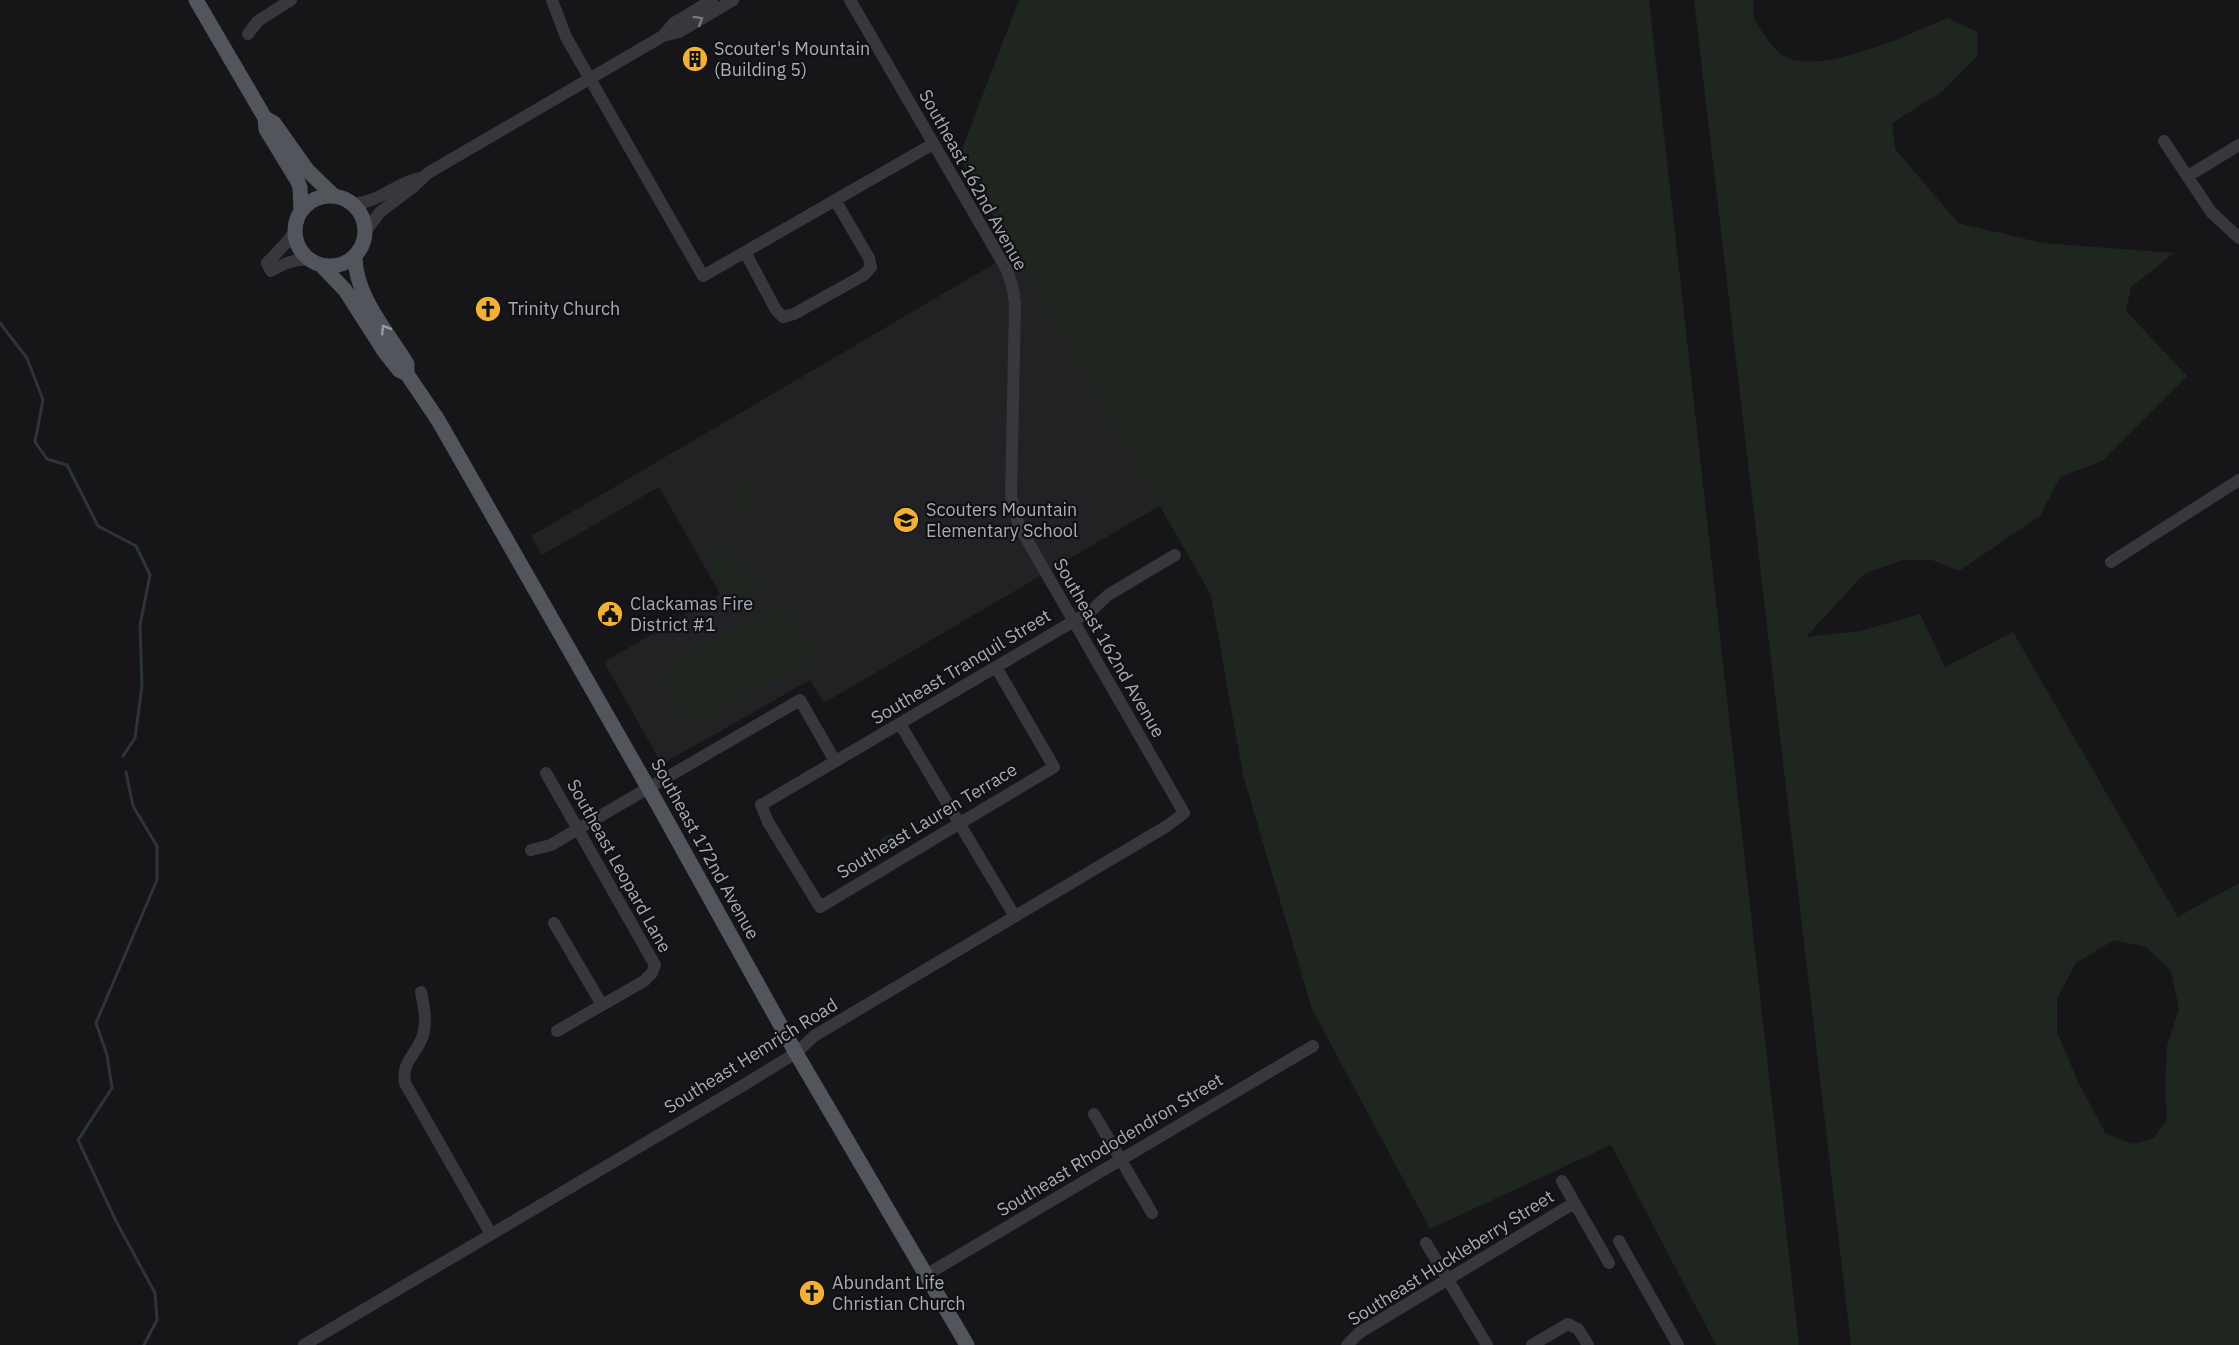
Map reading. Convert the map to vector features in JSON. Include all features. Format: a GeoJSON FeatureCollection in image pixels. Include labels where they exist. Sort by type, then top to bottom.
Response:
{"type":"FeatureCollection","features":[{"type":"Feature","properties":{"kind":"main road"},"geometry":{"type":"LineString","coordinates":[[196,0],[265,118],[266,129],[300,187],[301,211],[295,231]]}},
{"type":"Feature","properties":{"kind":"main road"},"geometry":{"type":"LineString","coordinates":[[265,118],[274,123],[312,176],[334,196],[352,204],[363,219],[365,232],[362,245],[355,256],[336,266],[315,262]]}},
{"type":"Feature","properties":{"kind":"main road"},"geometry":{"type":"LineString","coordinates":[[301,211],[315,199],[334,196]]}},
{"type":"Feature","properties":{"kind":"main road","name":"Southeast 172nd Avenue"},"geometry":{"type":"LineString","coordinates":[[295,231],[300,250],[345,290],[399,370],[408,374]]}},
{"type":"Feature","properties":{"kind":"main road","name":"Southeast 172nd Avenue"},"geometry":{"type":"LineString","coordinates":[[355,256],[359,285],[407,364],[408,374],[438,420],[796,1053],[967,1345]]}},
{"type":"Feature","properties":{"kind":"street"},"geometry":{"type":"LineString","coordinates":[[248,34],[258,21],[291,0]]}},
{"type":"Feature","properties":{"kind":"street"},"geometry":{"type":"LineString","coordinates":[[552,0],[567,37],[703,276],[933,144]]}},
{"type":"Feature","properties":{"kind":"street"},"geometry":{"type":"LineString","coordinates":[[686,0],[693,11]]}},
{"type":"Feature","properties":{"kind":"street"},"geometry":{"type":"LineString","coordinates":[[663,36],[674,23],[712,0]]}},
{"type":"Feature","properties":{"kind":"street"},"geometry":{"type":"LineString","coordinates":[[352,204],[373,201],[408,181],[421,178],[663,36],[680,32],[734,0]]}},
{"type":"Feature","properties":{"kind":"street","name":"Southeast 162nd Avenue"},"geometry":{"type":"LineString","coordinates":[[850,0],[1007,270],[1015,304],[1011,497],[1019,526],[1184,813]]}},
{"type":"Feature","properties":{"kind":"street"},"geometry":{"type":"LineString","coordinates":[[2164,141],[2211,212],[2239,238]]}},
{"type":"Feature","properties":{"kind":"street"},"geometry":{"type":"LineString","coordinates":[[2188,176],[2239,145]]}},
{"type":"Feature","properties":{"kind":"street"},"geometry":{"type":"LineString","coordinates":[[365,232],[380,212],[412,188],[421,178]]}},
{"type":"Feature","properties":{"kind":"street"},"geometry":{"type":"LineString","coordinates":[[745,252],[776,309],[783,317],[794,314],[844,286],[871,267],[869,258],[835,200]]}},
{"type":"Feature","properties":{"kind":"street"},"geometry":{"type":"LineString","coordinates":[[295,231],[267,263],[272,271],[286,262],[297,260],[315,262]]}},
{"type":"Feature","properties":{"kind":"street"},"geometry":{"type":"LineString","coordinates":[[2111,562],[2238,482]]}},
{"type":"Feature","properties":{"kind":"street","name":"Southeast Tranquil Street"},"geometry":{"type":"LineString","coordinates":[[820,906],[768,822],[761,805],[1091,610],[1108,595],[1176,555]]}},
{"type":"Feature","properties":{"kind":"street","name":"Southeast Lauren Terrace"},"geometry":{"type":"LineString","coordinates":[[820,906],[1054,767],[996,666]]}},
{"type":"Feature","properties":{"kind":"street"},"geometry":{"type":"LineString","coordinates":[[531,850],[550,845],[578,830],[800,700],[835,761]]}},
{"type":"Feature","properties":{"kind":"street"},"geometry":{"type":"LineString","coordinates":[[900,724],[1014,915]]}},
{"type":"Feature","properties":{"kind":"street","name":"Southeast Leopard Lane"},"geometry":{"type":"LineString","coordinates":[[546,772],[655,965],[654,971],[648,978],[557,1031]]}},
{"type":"Feature","properties":{"kind":"street","name":"Southeast Hemrich Road"},"geometry":{"type":"LineString","coordinates":[[304,1345],[796,1053],[814,1036],[1167,826],[1184,813]]}},
{"type":"Feature","properties":{"kind":"street"},"geometry":{"type":"LineString","coordinates":[[554,923],[602,1005]]}},
{"type":"Feature","properties":{"kind":"street"},"geometry":{"type":"LineString","coordinates":[[421,992],[425,1013],[423,1033],[417,1050],[406,1063],[403,1072],[405,1083],[491,1234]]}},
{"type":"Feature","properties":{"kind":"street","name":"Southeast Rhododendron Street"},"geometry":{"type":"LineString","coordinates":[[926,1275],[1313,1046]]}},
{"type":"Feature","properties":{"kind":"street"},"geometry":{"type":"LineString","coordinates":[[1094,1114],[1152,1213]]}},
{"type":"Feature","properties":{"kind":"street"},"geometry":{"type":"LineString","coordinates":[[1562,1181],[1609,1263]]}},
{"type":"Feature","properties":{"kind":"street","name":"Southeast Huckleberry Street"},"geometry":{"type":"LineString","coordinates":[[1347,1345],[1359,1333],[1574,1203]]}},
{"type":"Feature","properties":{"kind":"street"},"geometry":{"type":"LineString","coordinates":[[1619,1241],[1678,1345]]}},
{"type":"Feature","properties":{"kind":"street"},"geometry":{"type":"LineString","coordinates":[[1426,1243],[1487,1345]]}},
{"type":"Feature","properties":{"kind":"street"},"geometry":{"type":"LineString","coordinates":[[1532,1345],[1563,1326],[1571,1324],[1578,1329],[1588,1345]]}},
{"type":"Feature","properties":{"kind":"shaded area"},"geometry":{"type":"Polygon","coordinates":[[[1019,0],[1649,0],[1799,1345],[1716,1345],[1611,1145],[1430,1229],[1312,1009],[1243,775],[1211,595],[959,157],[1019,0]]]}},
{"type":"Feature","properties":{"kind":"shaded area"},"geometry":{"type":"Polygon","coordinates":[[[1694,0],[1754,0],[1753,12],[1757,24],[1777,51],[1793,60],[1809,62],[1828,60],[1871,49],[1947,18],[1977,32],[1978,55],[1943,91],[1892,123],[1895,149],[1958,223],[2043,243],[2174,253],[2131,287],[2126,311],[2187,376],[2102,461],[2060,477],[2040,516],[1959,571],[1932,560],[1903,560],[1864,574],[1806,637],[1860,631],[1920,614],[1945,667],[2013,632],[2178,917],[2239,883],[2239,1345],[1851,1345],[1694,0]],[[2114,940],[2076,963],[2057,999],[2057,1032],[2078,1082],[2106,1134],[2133,1144],[2154,1138],[2167,1119],[2165,1091],[2167,1046],[2179,1009],[2171,971],[2146,947],[2114,940]]]}},
{"type":"Feature","properties":{"kind":"shaded area","name":"Scouters Mountain Elementary School"},"geometry":{"type":"Polygon","coordinates":[[[1014,252],[1161,505],[824,703],[810,680],[666,762],[660,761],[604,662],[720,594],[659,487],[542,555],[531,536],[1014,252]]]}},
{"type":"Feature","properties":{"kind":"shaded area"},"geometry":{"type":"Polygon","coordinates":[[[737,477],[756,478],[755,510],[736,510],[737,477]]]}},
{"type":"Feature","properties":{"kind":"shaded area"},"geometry":{"type":"Polygon","coordinates":[[[730,547],[741,564],[760,569],[761,578],[757,588],[734,599],[725,594],[707,559],[710,550],[730,547]]]}},
{"type":"Feature","properties":{"kind":"shaded area"},"geometry":{"type":"Polygon","coordinates":[[[785,599],[817,656],[690,728],[657,670],[785,599]]]}},
{"type":"Feature","properties":{"kind":"shaded area"},"geometry":{"type":"Polygon","coordinates":[[[890,834],[896,835],[901,843],[887,852],[880,840],[890,834]]]}},
{"type":"Feature","properties":{"kind":"waterway"},"geometry":{"type":"LineString","coordinates":[[0,323],[27,358],[43,400],[35,442],[47,459],[67,465],[98,526],[136,546],[150,575],[140,625],[142,686],[135,738],[123,756]]}},
{"type":"Feature","properties":{"kind":"waterway"},"geometry":{"type":"LineString","coordinates":[[126,772],[133,806],[157,846],[157,880],[96,1023],[107,1055],[112,1088],[78,1140],[116,1221],[155,1293],[157,1320],[144,1345]]}},
{"type":"Feature","properties":{"kind":"place","name":"Scouter's Mountain (Building 5)"},"geometry":{"type":"Point","coordinates":[695,59]}},
{"type":"Feature","properties":{"kind":"place","name":"Trinity Church"},"geometry":{"type":"Point","coordinates":[488,309]}},
{"type":"Feature","properties":{"kind":"place","name":"Scouters Mountain Elementary School"},"geometry":{"type":"Point","coordinates":[906,520]}},
{"type":"Feature","properties":{"kind":"place","name":"Clackamas Fire District #1"},"geometry":{"type":"Point","coordinates":[610,614]}},
{"type":"Feature","properties":{"kind":"place","name":"Abundant Life Christian Church"},"geometry":{"type":"Point","coordinates":[812,1293]}}]}
